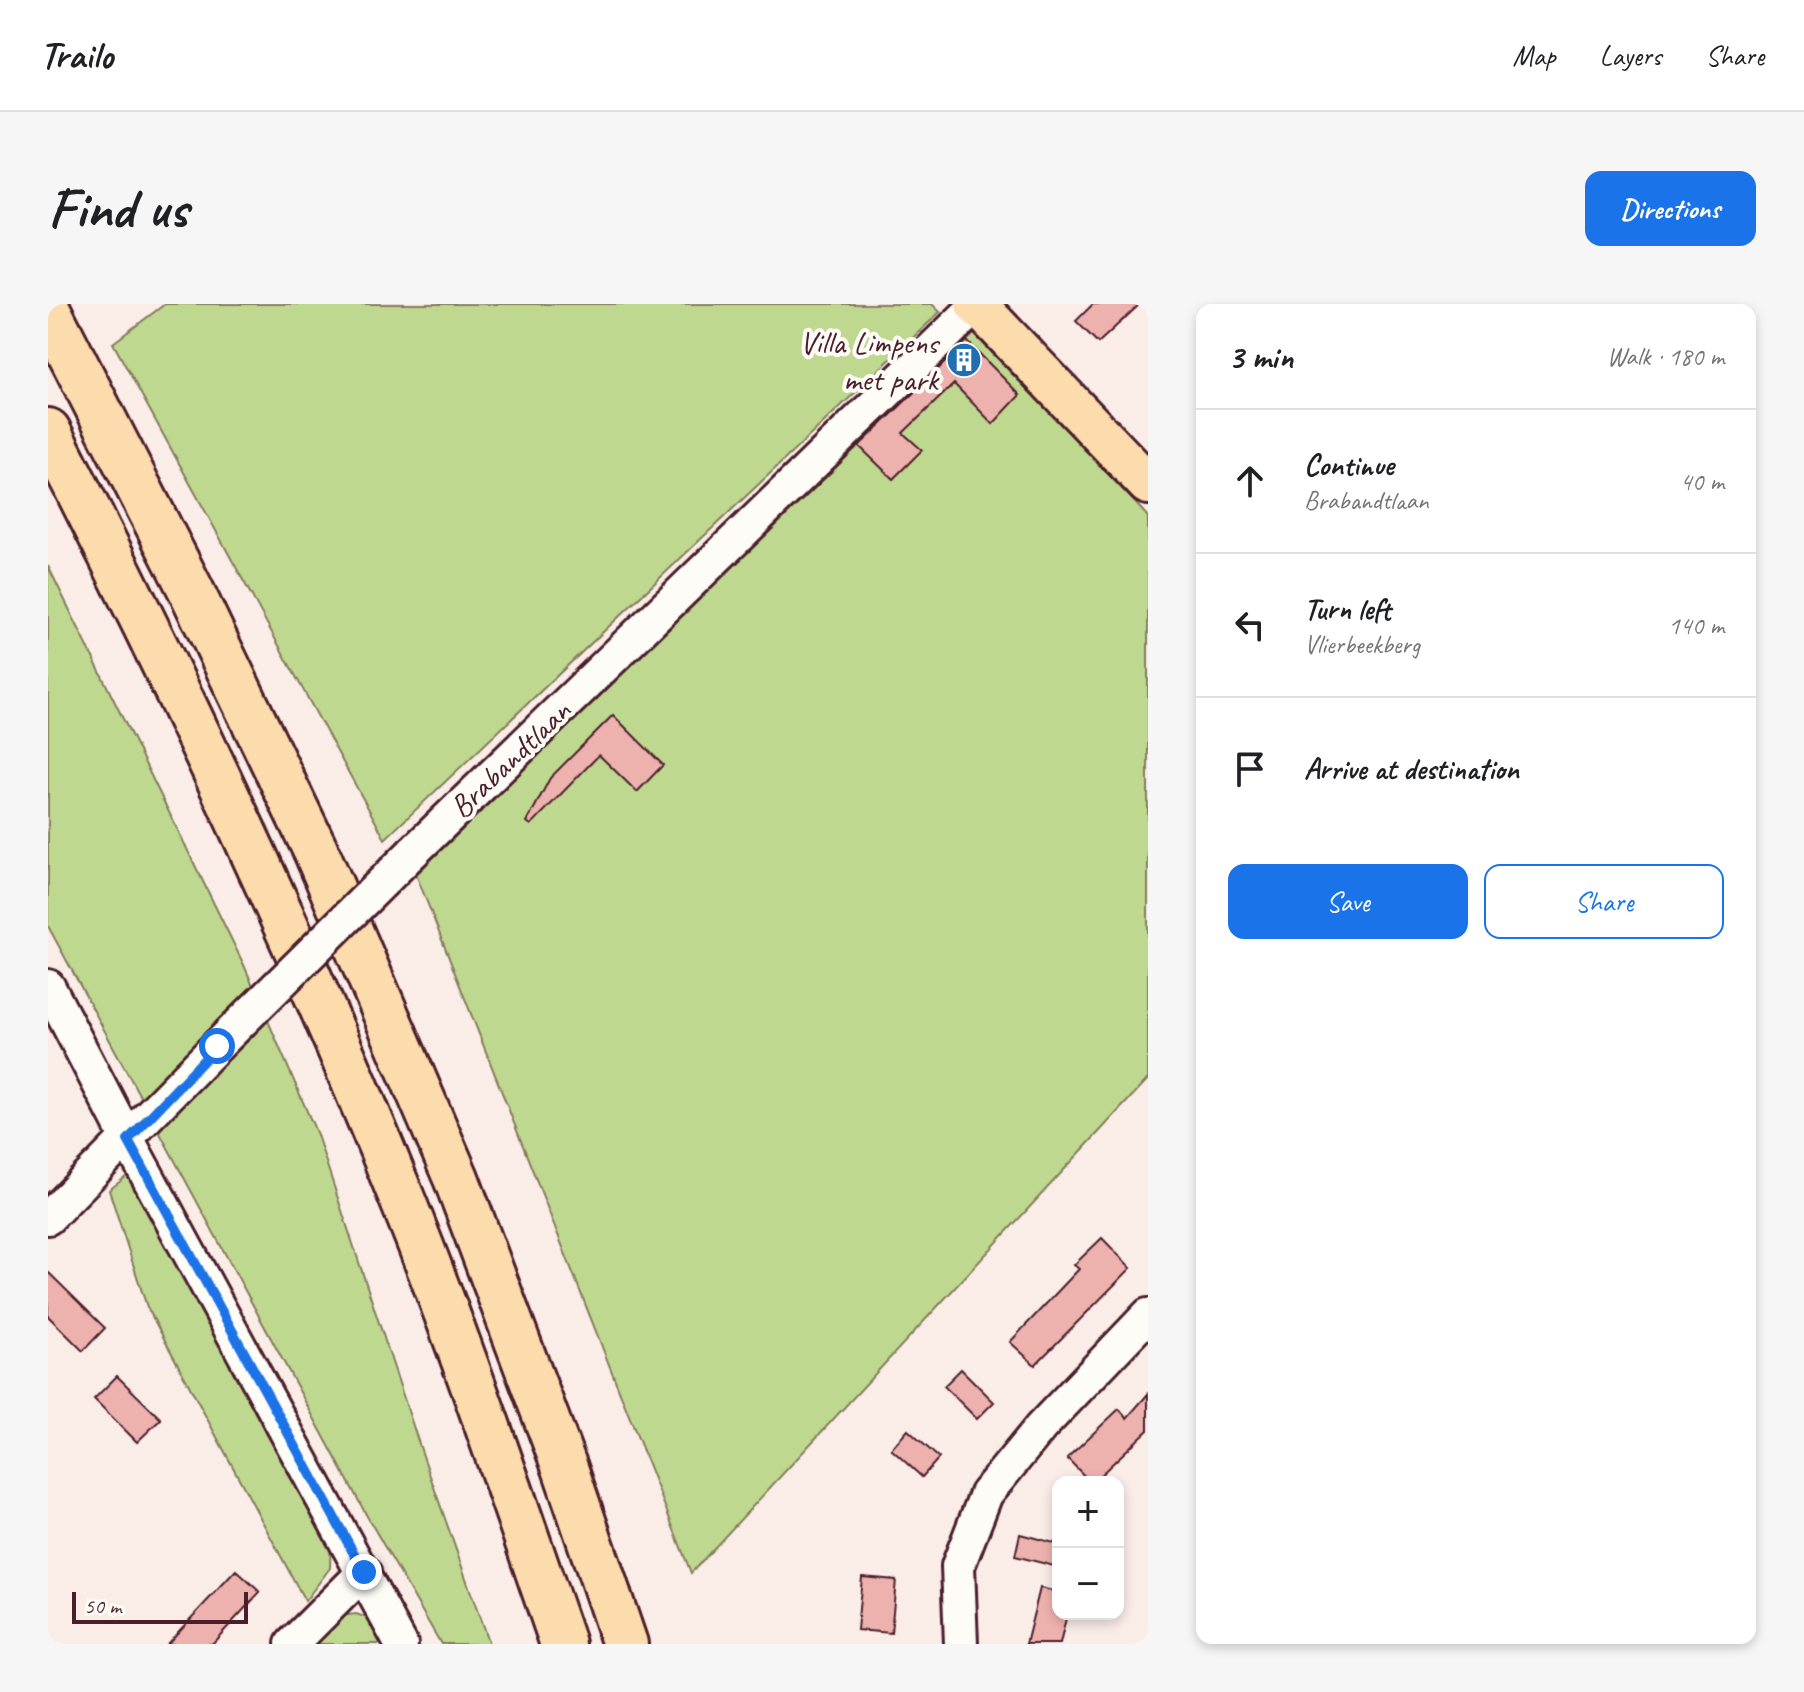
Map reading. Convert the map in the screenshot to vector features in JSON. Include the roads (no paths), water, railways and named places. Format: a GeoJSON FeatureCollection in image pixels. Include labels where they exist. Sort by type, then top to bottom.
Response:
{"type":"FeatureCollection","features":[{"type":"Feature","properties":{"kind":"highway"},"geometry":{"type":"LineString","coordinates":[[48,310],[191,590],[322,865],[456,1178],[565,1468],[625,1644]]}},
{"type":"Feature","properties":{"kind":"highway"},"geometry":{"type":"LineString","coordinates":[[48,431],[141,612],[268,886],[404,1202],[512,1495],[563,1644]]}},
{"type":"Feature","properties":{"kind":"main road"},"geometry":{"type":"LineString","coordinates":[[976,304],[1148,484]]}},
{"type":"Feature","properties":{"kind":"street","name":"Brabandtlaan"},"geometry":{"type":"LineString","coordinates":[[48,1218],[412,853],[976,304]]}},
{"type":"Feature","properties":{"kind":"street"},"geometry":{"type":"LineString","coordinates":[[48,986],[401,1644]]}},
{"type":"Feature","properties":{"kind":"street"},"geometry":{"type":"LineString","coordinates":[[961,1644],[958,1566],[986,1494],[1041,1427],[1148,1315]]}},
{"type":"Feature","properties":{"kind":"street"},"geometry":{"type":"LineString","coordinates":[[292,1644],[364,1572]]}},
{"type":"Feature","properties":{"kind":"place","name":"Villa Limpens met park"},"geometry":{"type":"Point","coordinates":[964,360]}}]}
